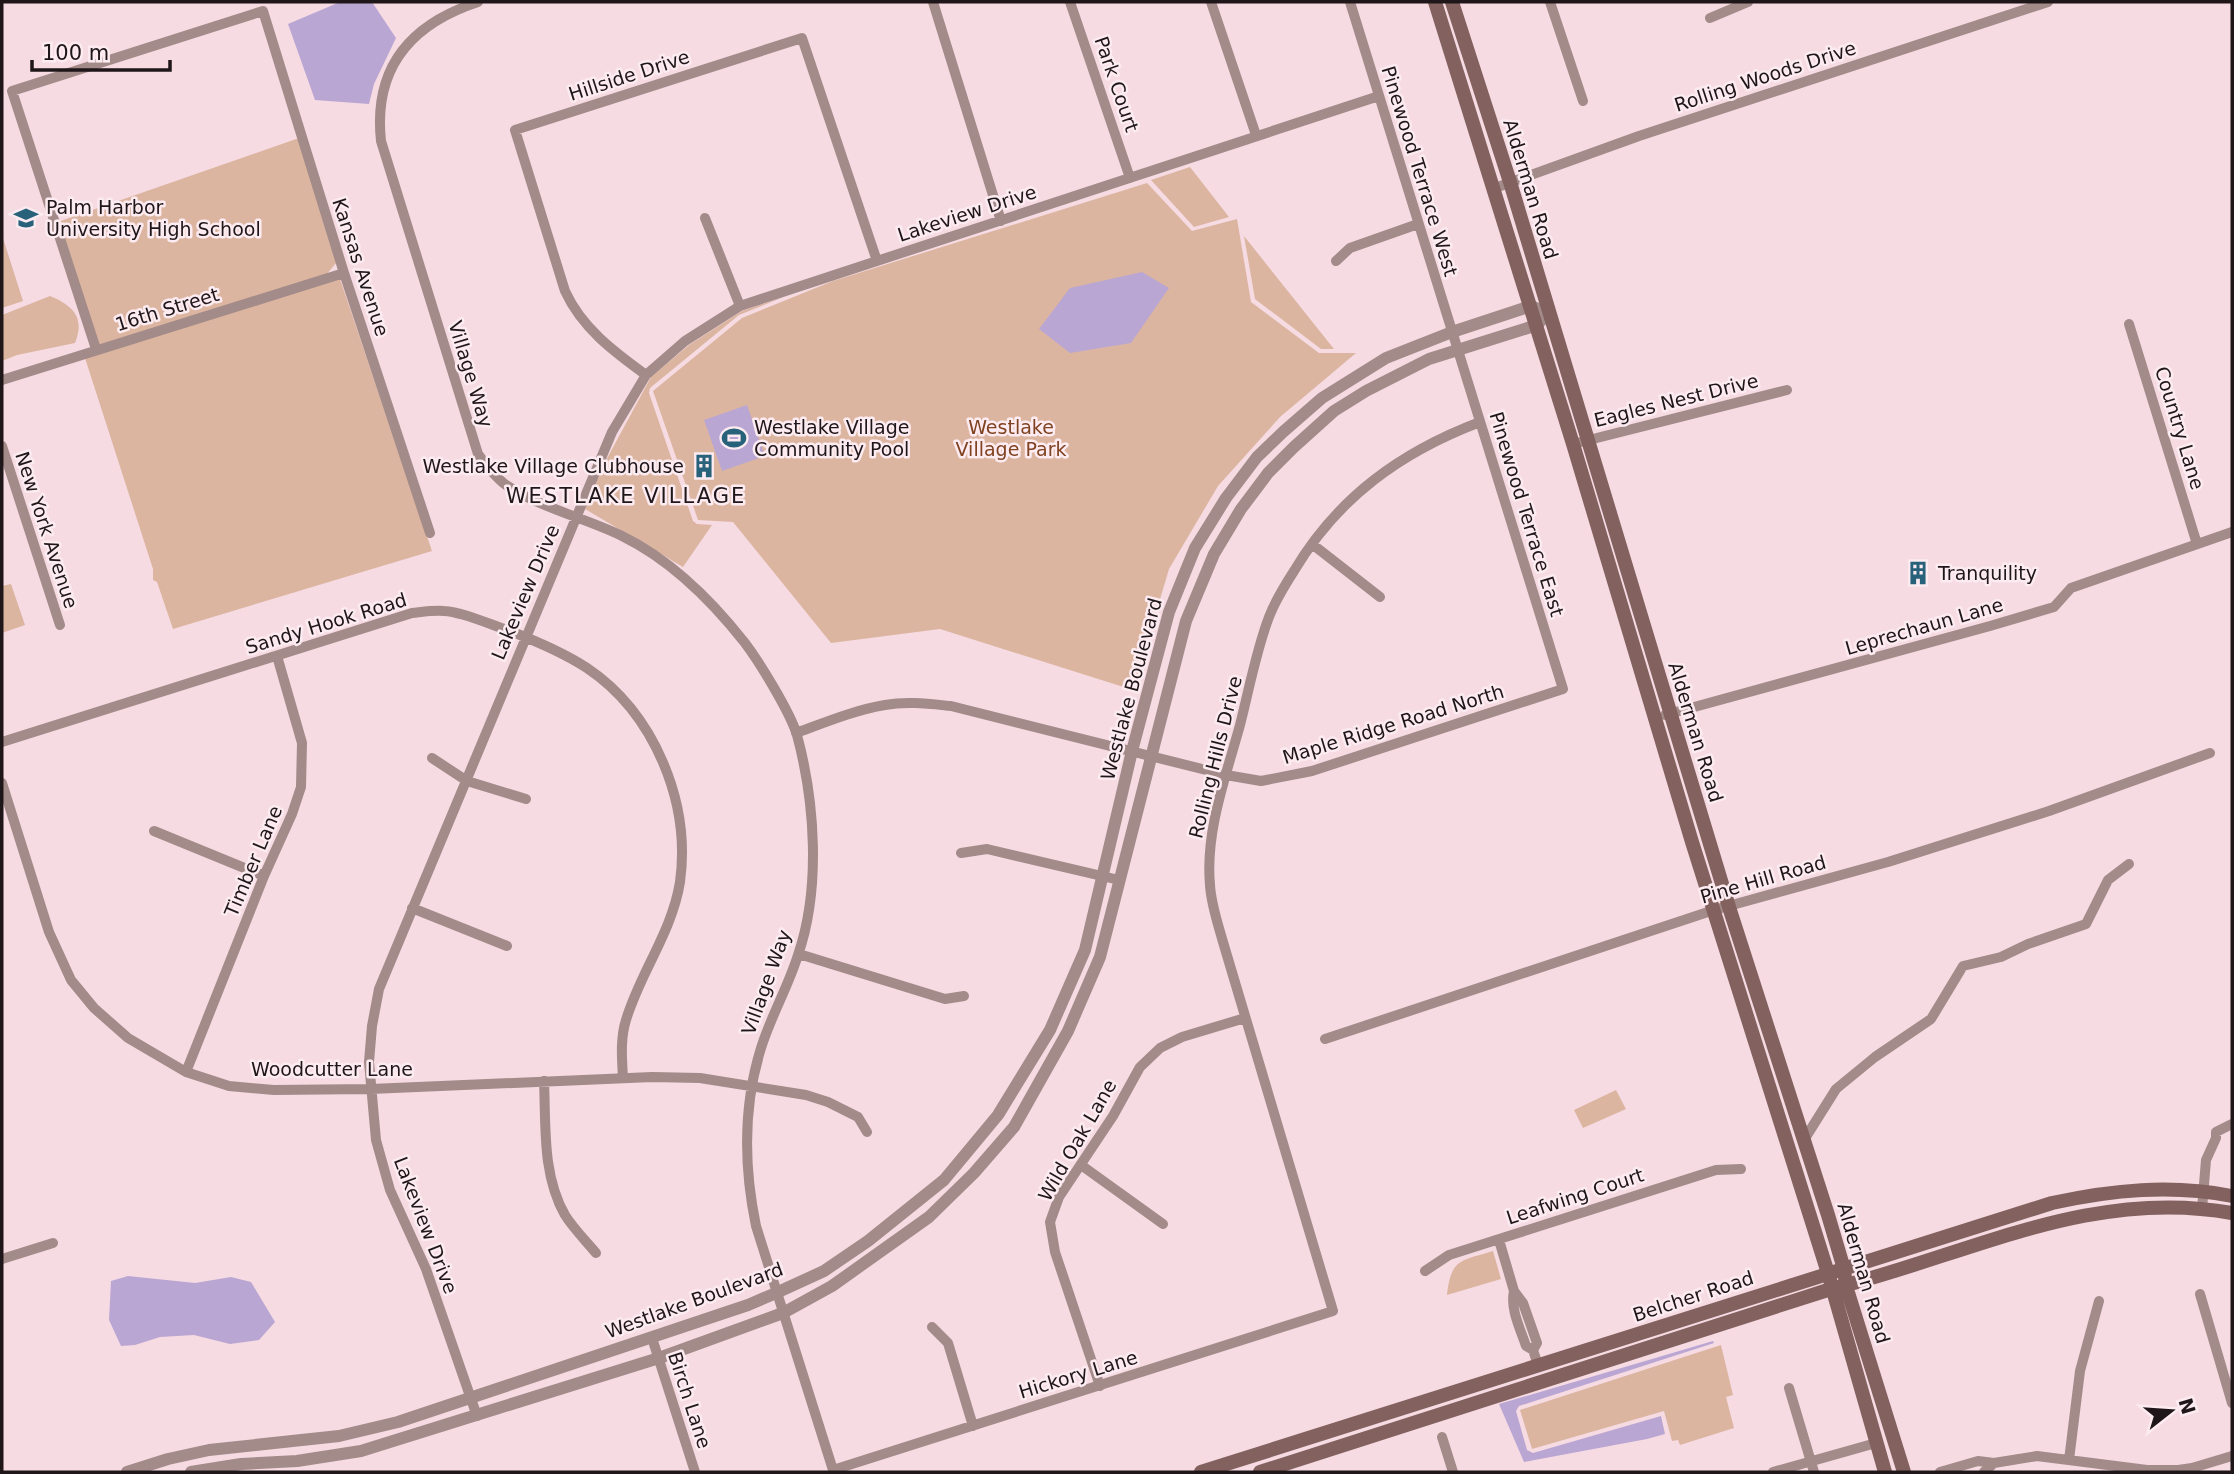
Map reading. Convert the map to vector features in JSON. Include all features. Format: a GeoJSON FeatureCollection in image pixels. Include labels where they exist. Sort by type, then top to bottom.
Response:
{"type":"FeatureCollection","features":[{"type":"Feature","properties":{"kind":"main road","name":"Alderman Road"},"geometry":{"type":"LineString","coordinates":[[1435,2],[1536,325],[1580,442],[1670,714],[1844,1269],[1846,1286],[1904,1472]]}},
{"type":"Feature","properties":{"kind":"main road","name":"Alderman Road"},"geometry":{"type":"LineString","coordinates":[[1452,2],[1510,182],[1548,313],[1654,718],[1828,1273],[1885,1472]]}},
{"type":"Feature","properties":{"kind":"main road","name":"Belcher Road"},"geometry":{"type":"LineString","coordinates":[[1201,1472],[2020,1213],[2088,1195],[2158,1188],[2232,1196]]}},
{"type":"Feature","properties":{"kind":"main road","name":"Belcher Road"},"geometry":{"type":"LineString","coordinates":[[1260,1472],[1831,1289],[2070,1217],[2107,1210],[2152,1207],[2232,1213]]}},
{"type":"Feature","properties":{"kind":"main road"},"geometry":{"type":"LineString","coordinates":[[1538,1365],[1544,1382]]}},
{"type":"Feature","properties":{"kind":"street","name":"Village Way"},"geometry":{"type":"LineString","coordinates":[[478,2],[452,11],[424,28],[396,58],[382,89],[379,120],[381,141],[478,454],[505,484],[624,537],[651,553],[696,589],[721,614],[753,654],[796,733],[811,818],[813,852],[808,907],[799,954],[760,1050],[752,1088],[747,1131],[750,1199],[776,1293],[833,1470]]}},
{"type":"Feature","properties":{"kind":"street"},"geometry":{"type":"LineString","coordinates":[[933,2],[1002,221]]}},
{"type":"Feature","properties":{"kind":"street","name":"Park Court"},"geometry":{"type":"LineString","coordinates":[[1070,2],[1130,178]]}},
{"type":"Feature","properties":{"kind":"street"},"geometry":{"type":"LineString","coordinates":[[1211,2],[1255,135]]}},
{"type":"Feature","properties":{"kind":"street","name":"Pinewood Terrace West"},"geometry":{"type":"LineString","coordinates":[[1350,2],[1459,349]]}},
{"type":"Feature","properties":{"kind":"street"},"geometry":{"type":"LineString","coordinates":[[1550,2],[1583,101]]}},
{"type":"Feature","properties":{"kind":"street"},"geometry":{"type":"LineString","coordinates":[[1710,18],[1748,2]]}},
{"type":"Feature","properties":{"kind":"street","name":"Rolling Woods Drive"},"geometry":{"type":"LineString","coordinates":[[1494,188],[1650,132],[2048,2]]}},
{"type":"Feature","properties":{"kind":"street","name":"Kansas Avenue"},"geometry":{"type":"LineString","coordinates":[[96,349],[12,91],[263,11],[344,273],[430,533]]}},
{"type":"Feature","properties":{"kind":"street","name":"Hillside Drive"},"geometry":{"type":"LineString","coordinates":[[646,375],[605,343],[574,310],[565,291],[515,131],[802,38],[877,261]]}},
{"type":"Feature","properties":{"kind":"street","name":"Lakeview Drive"},"geometry":{"type":"LineString","coordinates":[[477,1416],[426,1269],[390,1190],[376,1140],[369,1062],[372,1026],[379,989],[525,637],[612,432],[646,375],[685,341],[740,306],[1379,96]]}},
{"type":"Feature","properties":{"kind":"street"},"geometry":{"type":"LineString","coordinates":[[705,218],[740,306]]}},
{"type":"Feature","properties":{"kind":"street"},"geometry":{"type":"LineString","coordinates":[[1336,261],[1350,247],[1418,224]]}},
{"type":"Feature","properties":{"kind":"street","name":"16th Street"},"geometry":{"type":"LineString","coordinates":[[2,380],[344,273]]}},
{"type":"Feature","properties":{"kind":"street"},"geometry":{"type":"LineString","coordinates":[[1531,306],[1548,313]]}},
{"type":"Feature","properties":{"kind":"street","name":"Westlake Boulevard"},"geometry":{"type":"LineString","coordinates":[[127,1472],[209,1450],[339,1436],[398,1422],[748,1305],[824,1270],[868,1241],[935,1188],[962,1160],[998,1115],[1050,1030],[1085,950],[1132,751],[1169,612],[1195,548],[1226,499],[1257,457],[1322,398],[1357,375],[1386,358],[1452,332],[1531,306]]}},
{"type":"Feature","properties":{"kind":"street","name":"Westlake Boulevard"},"geometry":{"type":"LineString","coordinates":[[191,1472],[334,1456],[386,1444],[659,1358],[783,1313],[832,1286],[929,1217],[974,1173],[1014,1127],[1068,1031],[1100,957],[1186,621],[1214,554],[1248,500],[1268,473],[1334,411],[1391,376],[1429,359],[1536,325],[1548,313]]}},
{"type":"Feature","properties":{"kind":"street","name":"Country Lane"},"geometry":{"type":"LineString","coordinates":[[2129,324],[2197,544]]}},
{"type":"Feature","properties":{"kind":"street","name":"Pinewood Terrace East"},"geometry":{"type":"LineString","coordinates":[[1459,349],[1563,690]]}},
{"type":"Feature","properties":{"kind":"street","name":"Eagles Nest Drive"},"geometry":{"type":"LineString","coordinates":[[1580,442],[1787,390]]}},
{"type":"Feature","properties":{"kind":"street","name":"Rolling Hills Drive"},"geometry":{"type":"LineString","coordinates":[[1333,1311],[1223,942],[1210,887],[1210,844],[1269,618],[1285,586],[1312,544],[1335,515],[1378,475],[1406,456],[1448,434],[1480,422]]}},
{"type":"Feature","properties":{"kind":"street","name":"New York Avenue"},"geometry":{"type":"LineString","coordinates":[[2,446],[60,625]]}},
{"type":"Feature","properties":{"kind":"street","name":"Leprechaun Lane"},"geometry":{"type":"LineString","coordinates":[[1654,718],[2054,607],[2071,588],[2232,532]]}},
{"type":"Feature","properties":{"kind":"street"},"geometry":{"type":"LineString","coordinates":[[1312,544],[1380,597]]}},
{"type":"Feature","properties":{"kind":"street","name":"Sandy Hook Road"},"geometry":{"type":"LineString","coordinates":[[2,742],[412,613],[445,611],[525,637],[587,668],[629,706],[651,738],[666,770],[680,816],[680,881],[665,932],[625,1021],[621,1046],[623,1078]]}},
{"type":"Feature","properties":{"kind":"street","name":"Timber Lane"},"geometry":{"type":"LineString","coordinates":[[186,1072],[264,876],[292,814],[302,779],[302,744],[277,656]]}},
{"type":"Feature","properties":{"kind":"street","name":"Maple Ridge Road North"},"geometry":{"type":"LineString","coordinates":[[796,733],[888,704],[922,703],[999,716],[1226,775],[1261,781],[1311,771],[1563,690]]}},
{"type":"Feature","properties":{"kind":"street","name":"Pine Hill Road"},"geometry":{"type":"LineString","coordinates":[[1325,1039],[1714,910],[1888,862],[2049,811],[2210,753]]}},
{"type":"Feature","properties":{"kind":"street"},"geometry":{"type":"LineString","coordinates":[[432,758],[467,781],[526,799]]}},
{"type":"Feature","properties":{"kind":"street","name":"Woodcutter Lane"},"geometry":{"type":"LineString","coordinates":[[2,783],[48,932],[71,980],[94,1008],[128,1038],[186,1072],[229,1086],[274,1090],[371,1089],[623,1078],[700,1078],[828,1101],[858,1118],[866,1132]]}},
{"type":"Feature","properties":{"kind":"street"},"geometry":{"type":"LineString","coordinates":[[154,831],[264,876]]}},
{"type":"Feature","properties":{"kind":"street"},"geometry":{"type":"LineString","coordinates":[[961,853],[987,849],[1119,880]]}},
{"type":"Feature","properties":{"kind":"street"},"geometry":{"type":"LineString","coordinates":[[1804,1140],[1836,1089],[1875,1057],[1931,1018],[1963,966],[2001,957],[2028,944],[2087,924],[2108,880],[2129,864]]}},
{"type":"Feature","properties":{"kind":"street"},"geometry":{"type":"LineString","coordinates":[[412,908],[507,946]]}},
{"type":"Feature","properties":{"kind":"street"},"geometry":{"type":"LineString","coordinates":[[799,954],[945,999],[964,996]]}},
{"type":"Feature","properties":{"kind":"street","name":"Wild Oak Lane"},"geometry":{"type":"LineString","coordinates":[[1100,1386],[1055,1252],[1050,1222],[1059,1197],[1113,1116],[1140,1067],[1160,1048],[1182,1037],[1245,1018]]}},
{"type":"Feature","properties":{"kind":"street"},"geometry":{"type":"LineString","coordinates":[[544,1081],[548,1161],[554,1191],[566,1216],[596,1253]]}},
{"type":"Feature","properties":{"kind":"street"},"geometry":{"type":"LineString","coordinates":[[2202,1209],[2206,1160],[2216,1132],[2232,1124]]}},
{"type":"Feature","properties":{"kind":"street"},"geometry":{"type":"LineString","coordinates":[[1081,1165],[1163,1224]]}},
{"type":"Feature","properties":{"kind":"street","name":"Leafwing Court"},"geometry":{"type":"LineString","coordinates":[[1425,1271],[1449,1255],[1716,1170],[1741,1170]]}},
{"type":"Feature","properties":{"kind":"street"},"geometry":{"type":"LineString","coordinates":[[1499,1240],[1514,1291],[1520,1297],[1537,1343],[1533,1350]]}},
{"type":"Feature","properties":{"kind":"street"},"geometry":{"type":"LineString","coordinates":[[2,1259],[53,1242]]}},
{"type":"Feature","properties":{"kind":"street"},"geometry":{"type":"LineString","coordinates":[[1514,1291],[1512,1298],[1526,1346],[1533,1350],[1538,1365]]}},
{"type":"Feature","properties":{"kind":"street"},"geometry":{"type":"LineString","coordinates":[[2200,1294],[2232,1403]]}},
{"type":"Feature","properties":{"kind":"street"},"geometry":{"type":"LineString","coordinates":[[2069,1460],[2080,1371],[2099,1301]]}},
{"type":"Feature","properties":{"kind":"street","name":"Hickory Lane"},"geometry":{"type":"LineString","coordinates":[[833,1470],[1333,1311]]}},
{"type":"Feature","properties":{"kind":"street"},"geometry":{"type":"LineString","coordinates":[[1516,1315],[1526,1311]]}},
{"type":"Feature","properties":{"kind":"street"},"geometry":{"type":"LineString","coordinates":[[932,1327],[948,1343],[973,1426]]}},
{"type":"Feature","properties":{"kind":"street","name":"Birch Lane"},"geometry":{"type":"LineString","coordinates":[[652,1338],[695,1472]]}},
{"type":"Feature","properties":{"kind":"street"},"geometry":{"type":"LineString","coordinates":[[1789,1388],[1814,1472]]}},
{"type":"Feature","properties":{"kind":"street"},"geometry":{"type":"LineString","coordinates":[[1442,1437],[1453,1472]]}},
{"type":"Feature","properties":{"kind":"street"},"geometry":{"type":"LineString","coordinates":[[1773,1472],[1876,1443]]}},
{"type":"Feature","properties":{"kind":"street"},"geometry":{"type":"LineString","coordinates":[[1984,1472],[2037,1456],[2132,1470],[2161,1470],[2192,1468],[2232,1456]]}},
{"type":"Feature","properties":{"kind":"street"},"geometry":{"type":"LineString","coordinates":[[1940,1472],[1978,1461],[1995,1467]]}},
{"type":"Feature","properties":{"kind":"green space"},"geometry":{"type":"Polygon","coordinates":[[[299,138],[337,262],[326,275],[95,346],[55,223],[299,138]]]}},
{"type":"Feature","properties":{"kind":"green space"},"geometry":{"type":"Polygon","coordinates":[[[1190,167],[1229,217],[1194,227],[1151,180],[1190,167]]]}},
{"type":"Feature","properties":{"kind":"green space","name":"Westlake Village Park"},"geometry":{"type":"Polygon","coordinates":[[[1147,183],[1192,231],[1237,219],[1251,302],[1319,353],[1356,353],[1280,417],[1218,486],[1169,569],[1133,690],[940,629],[831,643],[733,522],[698,520],[653,391],[742,318],[833,281],[1147,183]]]}},
{"type":"Feature","properties":{"kind":"green space"},"geometry":{"type":"Polygon","coordinates":[[[2,235],[23,301],[2,308],[2,235]]]}},
{"type":"Feature","properties":{"kind":"green space"},"geometry":{"type":"Polygon","coordinates":[[[1244,236],[1334,349],[1321,349],[1255,299],[1244,236]]]}},
{"type":"Feature","properties":{"kind":"green space"},"geometry":{"type":"Polygon","coordinates":[[[340,279],[432,551],[173,629],[157,582],[153,580],[153,569],[85,358],[340,279]]]}},
{"type":"Feature","properties":{"kind":"green space"},"geometry":{"type":"Polygon","coordinates":[[[50,296],[65,304],[75,314],[79,327],[75,343],[17,355],[2,361],[2,315],[50,296]]]}},
{"type":"Feature","properties":{"kind":"green space"},"geometry":{"type":"Polygon","coordinates":[[[786,296],[739,315],[650,388],[649,393],[693,521],[697,524],[712,525],[683,567],[585,509],[604,464],[651,377],[689,345],[742,311],[786,296]]]}},
{"type":"Feature","properties":{"kind":"green space"},"geometry":{"type":"Polygon","coordinates":[[[11,584],[25,625],[2,633],[2,586],[11,584]]]}},
{"type":"Feature","properties":{"kind":"green space"},"geometry":{"type":"Polygon","coordinates":[[[1616,1090],[1626,1109],[1583,1128],[1574,1110],[1616,1090]]]}},
{"type":"Feature","properties":{"kind":"green space"},"geometry":{"type":"Polygon","coordinates":[[[1493,1251],[1501,1279],[1447,1295],[1455,1267],[1465,1260],[1493,1251]]]}},
{"type":"Feature","properties":{"kind":"green space"},"geometry":{"type":"Polygon","coordinates":[[[1721,1345],[1733,1395],[1726,1397],[1734,1428],[1680,1445],[1678,1440],[1672,1441],[1664,1411],[1532,1449],[1520,1410],[1721,1345]]]}},
{"type":"Feature","properties":{"kind":"shaded area"},"geometry":{"type":"Polygon","coordinates":[[[340,2],[372,2],[396,38],[374,84],[369,104],[315,100],[288,24],[340,2]]]}},
{"type":"Feature","properties":{"kind":"shaded area"},"geometry":{"type":"Polygon","coordinates":[[[1142,272],[1169,288],[1131,343],[1070,353],[1039,329],[1070,288],[1142,272]]]}},
{"type":"Feature","properties":{"kind":"shaded area","name":"Westlake Village Community Pool"},"geometry":{"type":"Polygon","coordinates":[[[747,405],[765,456],[722,471],[704,420],[747,405]]]}},
{"type":"Feature","properties":{"kind":"shaded area"},"geometry":{"type":"Polygon","coordinates":[[[128,1276],[195,1283],[231,1277],[251,1282],[275,1322],[259,1340],[230,1344],[194,1335],[160,1337],[135,1345],[121,1346],[109,1320],[111,1281],[128,1276]]]}},
{"type":"Feature","properties":{"kind":"shaded area"},"geometry":{"type":"Polygon","coordinates":[[[1713,1341],[1714,1343],[1519,1406],[1516,1411],[1527,1450],[1533,1453],[1661,1416],[1665,1434],[1524,1462],[1499,1404],[1713,1341]]]}},
{"type":"Feature","properties":{"kind":"place","name":"Palm Harbor University High School"},"geometry":{"type":"Point","coordinates":[26,218]}},
{"type":"Feature","properties":{"kind":"place","name":"Westlake Village Community Pool"},"geometry":{"type":"Point","coordinates":[734,438]}},
{"type":"Feature","properties":{"kind":"place","name":"Westlake Village Clubhouse"},"geometry":{"type":"Point","coordinates":[704,466]}},
{"type":"Feature","properties":{"kind":"place","name":"Tranquility"},"geometry":{"type":"Point","coordinates":[1918,573]}},
{"type":"Feature","properties":{"kind":"district","name":"WESTLAKE VILLAGE"},"geometry":{"type":"Point","coordinates":[626,496]}}]}
